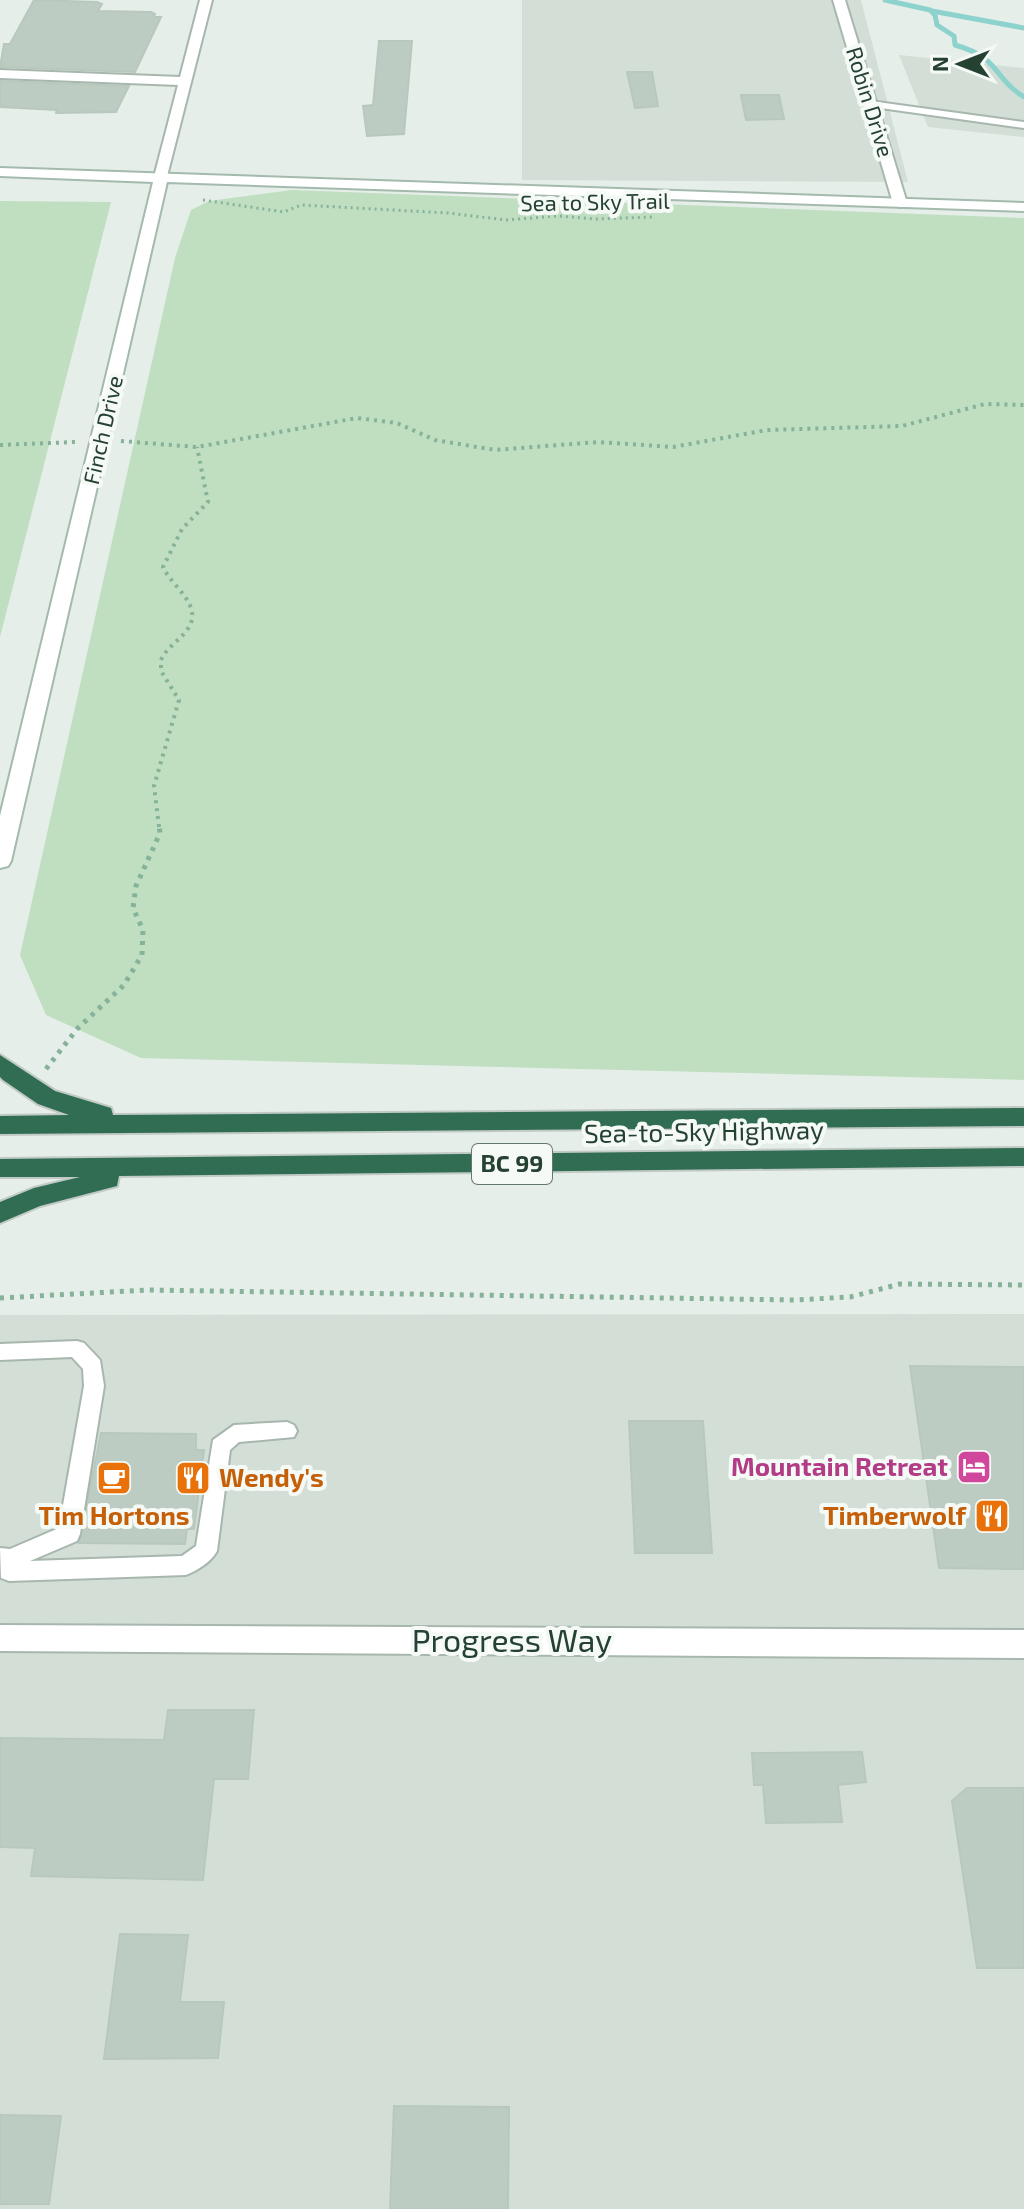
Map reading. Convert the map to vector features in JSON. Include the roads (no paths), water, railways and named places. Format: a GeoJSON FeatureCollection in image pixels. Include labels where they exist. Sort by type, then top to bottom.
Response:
{"type":"FeatureCollection","features":[{"type":"Feature","properties":{"kind":"highway"},"geometry":{"type":"LineString","coordinates":[[0,1064],[22,1084],[47,1099],[80,1111],[160,1123]]}},
{"type":"Feature","properties":{"kind":"highway","name":"Sea-to-Sky Highway"},"geometry":{"type":"LineString","coordinates":[[0,1125],[1024,1117]]}},
{"type":"Feature","properties":{"kind":"highway","name":"Sea-to-Sky Highway"},"geometry":{"type":"LineString","coordinates":[[0,1168],[1024,1157]]}},
{"type":"Feature","properties":{"kind":"highway"},"geometry":{"type":"LineString","coordinates":[[0,1213],[79,1184],[178,1166]]}},
{"type":"Feature","properties":{"kind":"street","name":"Finch Drive"},"geometry":{"type":"LineString","coordinates":[[0,861],[161,177],[206,0]]}},
{"type":"Feature","properties":{"kind":"street","name":"Robin Drive"},"geometry":{"type":"LineString","coordinates":[[839,0],[900,203]]}},
{"type":"Feature","properties":{"kind":"street"},"geometry":{"type":"LineString","coordinates":[[0,74],[184,81]]}},
{"type":"Feature","properties":{"kind":"street"},"geometry":{"type":"LineString","coordinates":[[0,172],[1024,207]]}},
{"type":"Feature","properties":{"kind":"street","name":"Progress Way"},"geometry":{"type":"LineString","coordinates":[[0,1638],[1024,1644]]}},
{"type":"Feature","properties":{"kind":"lane"},"geometry":{"type":"LineString","coordinates":[[870,104],[1024,125]]}},
{"type":"Feature","properties":{"kind":"lane"},"geometry":{"type":"LineString","coordinates":[[0,1352],[77,1349],[93,1366],[94,1386],[69,1534],[11,1559],[5,1565]]}},
{"type":"Feature","properties":{"kind":"lane"},"geometry":{"type":"LineString","coordinates":[[5,1565],[186,1565],[206,1551],[220,1446],[234,1434],[287,1431]]}},
{"type":"Feature","properties":{"kind":"waterway"},"geometry":{"type":"LineString","coordinates":[[885,0],[930,10],[935,15],[937,25],[954,36],[955,45],[989,62],[1024,97]]}},
{"type":"Feature","properties":{"kind":"waterway"},"geometry":{"type":"LineString","coordinates":[[932,11],[1024,28]]}},
{"type":"Feature","properties":{"kind":"place","name":"Mountain Retreat"},"geometry":{"type":"Point","coordinates":[974,1467]}},
{"type":"Feature","properties":{"kind":"place","name":"Tim Hortons"},"geometry":{"type":"Point","coordinates":[114,1478]}},
{"type":"Feature","properties":{"kind":"place","name":"Wendy's"},"geometry":{"type":"Point","coordinates":[193,1478]}},
{"type":"Feature","properties":{"kind":"place","name":"Timberwolf"},"geometry":{"type":"Point","coordinates":[992,1516]}}]}
